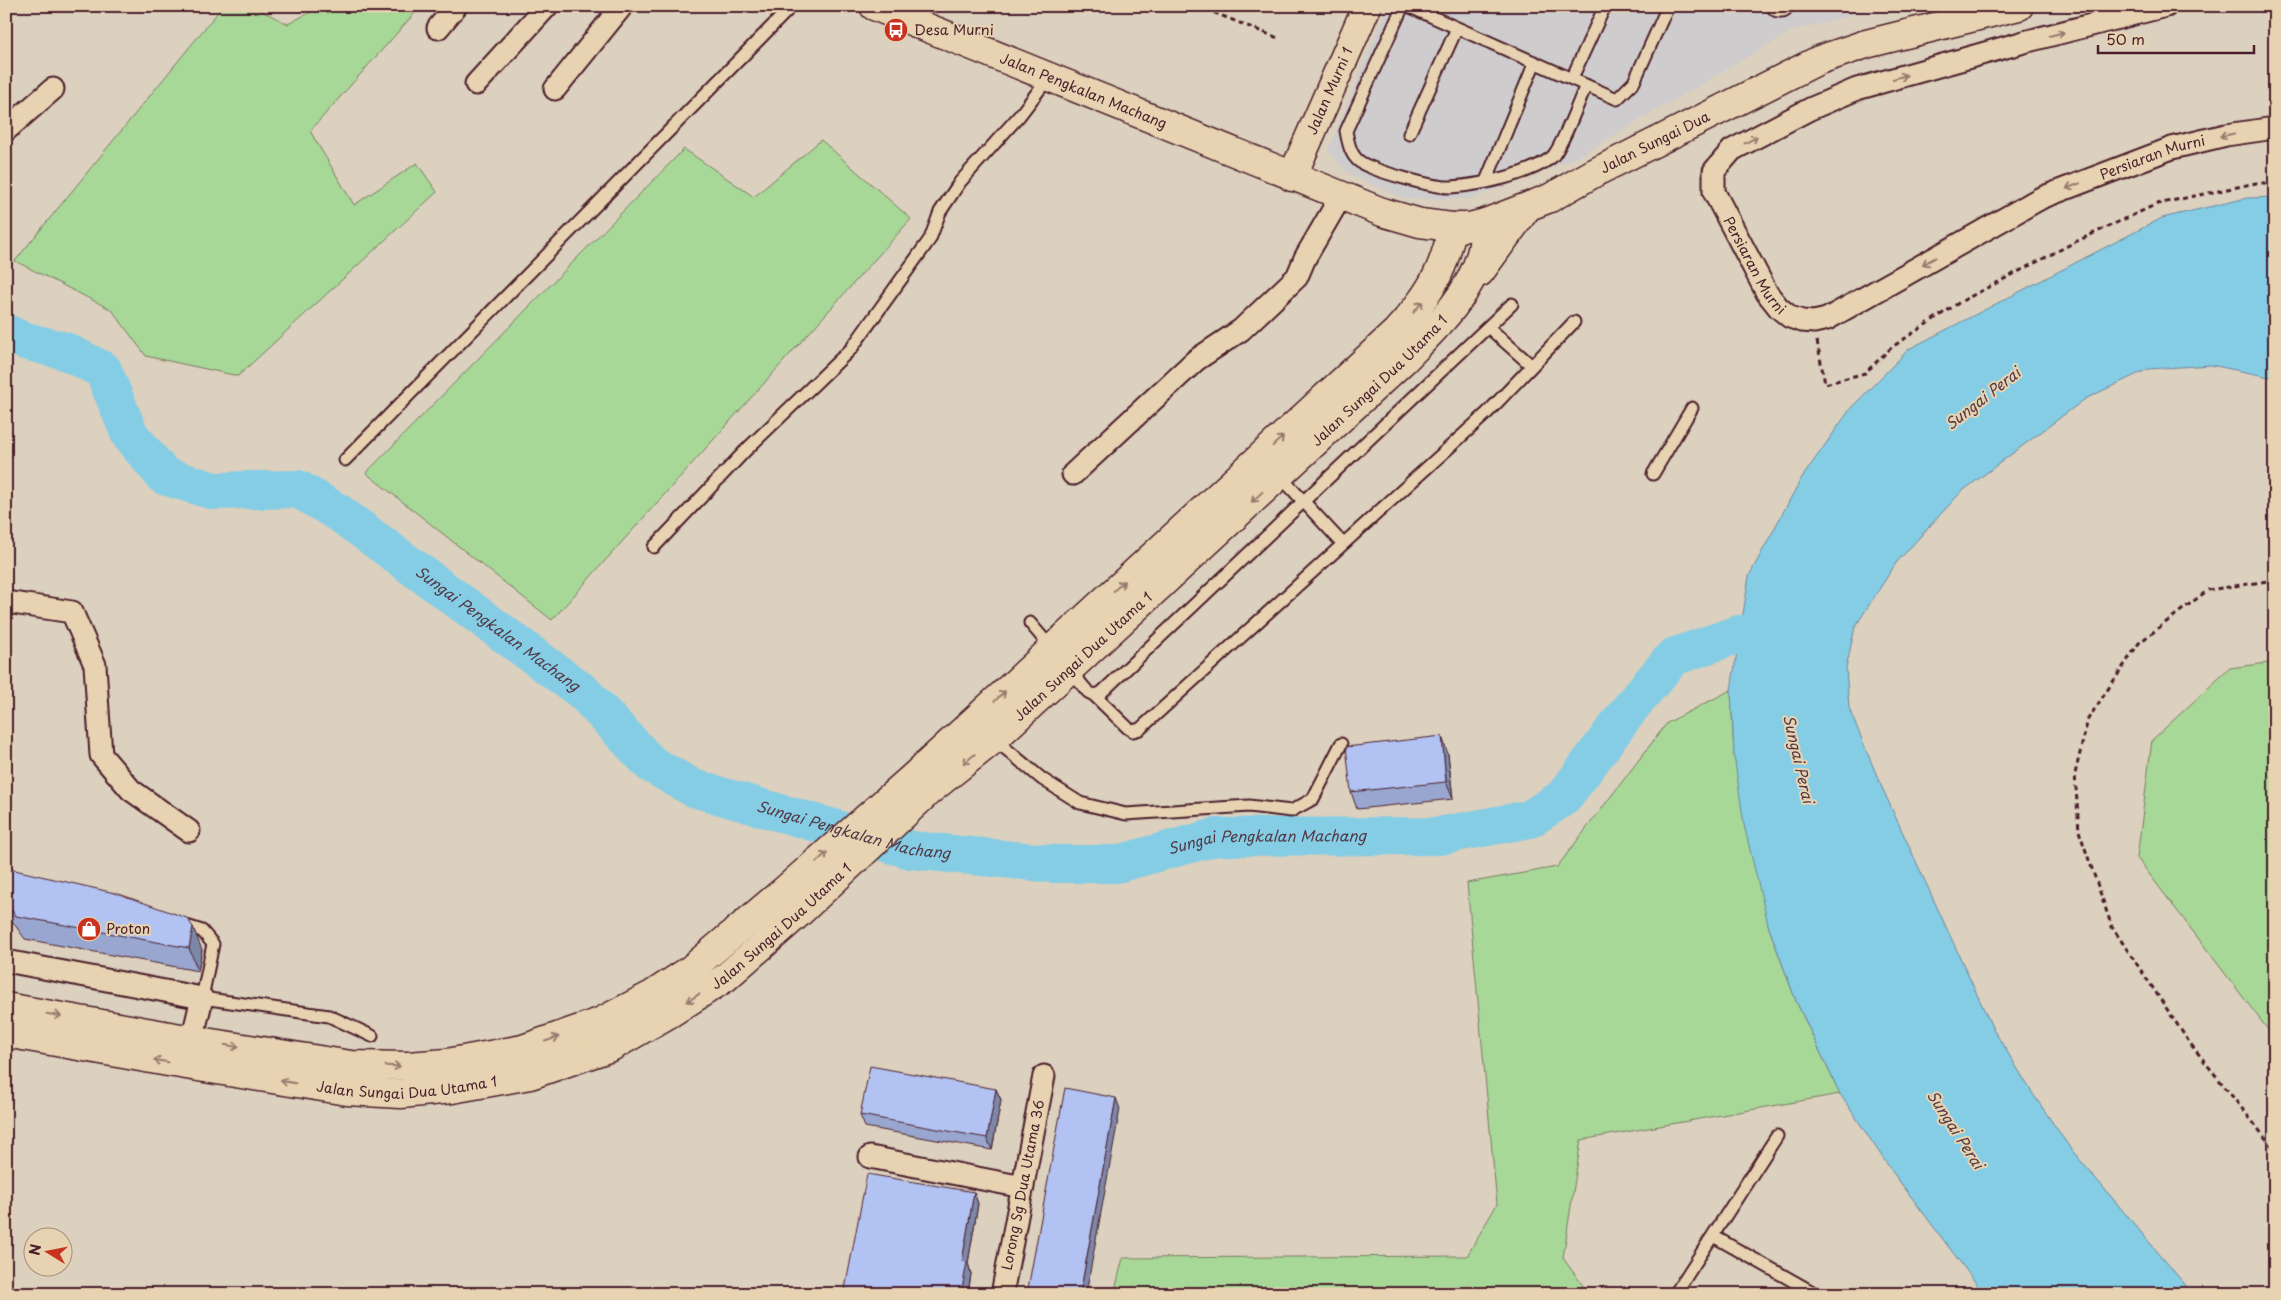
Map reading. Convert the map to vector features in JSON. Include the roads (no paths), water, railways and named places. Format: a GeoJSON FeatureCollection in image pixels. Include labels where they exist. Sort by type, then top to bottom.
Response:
{"type":"FeatureCollection","features":[{"type":"Feature","properties":{"kind":"street"},"geometry":{"type":"LineString","coordinates":[[438,28],[456,6]]}},
{"type":"Feature","properties":{"kind":"street"},"geometry":{"type":"LineString","coordinates":[[476,84],[547,6]]}},
{"type":"Feature","properties":{"kind":"street"},"geometry":{"type":"LineString","coordinates":[[555,90],[622,6]]}},
{"type":"Feature","properties":{"kind":"street","name":"Jalan Pengkalan Machang"},"geometry":{"type":"LineString","coordinates":[[874,6],[1292,177]]}},
{"type":"Feature","properties":{"kind":"street","name":"Jalan Murni 1"},"geometry":{"type":"LineString","coordinates":[[1292,177],[1367,6]]}},
{"type":"Feature","properties":{"kind":"street","name":"Jalan Sungai Dua"},"geometry":{"type":"LineString","coordinates":[[1292,177],[1382,212],[1420,222],[1452,227],[1469,227],[1526,209],[1819,60],[1866,44],[2019,6]]}},
{"type":"Feature","properties":{"kind":"street","name":"Persiaran Murni"},"geometry":{"type":"LineString","coordinates":[[2166,6],[2024,42],[1857,89],[1810,109],[1732,150],[1714,170],[1712,181],[1714,192],[1767,293],[1779,308],[1790,317],[1814,322],[1826,319],[2040,198],[2172,148],[2226,135],[2275,128]]}},
{"type":"Feature","properties":{"kind":"street"},"geometry":{"type":"LineString","coordinates":[[6,130],[53,89]]}},
{"type":"Feature","properties":{"kind":"street"},"geometry":{"type":"LineString","coordinates":[[1073,474],[1196,360],[1240,330],[1298,277],[1305,258],[1342,196]]}},
{"type":"Feature","properties":{"kind":"street"},"geometry":{"type":"LineString","coordinates":[[1466,291],[1526,209]]}},
{"type":"Feature","properties":{"kind":"street"},"geometry":{"type":"LineString","coordinates":[[1420,222],[1433,250],[1436,280]]}},
{"type":"Feature","properties":{"kind":"street","name":"Jalan Sungai Dua Utama 1"},"geometry":{"type":"LineString","coordinates":[[6,1007],[192,1040],[351,1065],[408,1066],[448,1063],[523,1049],[600,1022],[652,995],[690,970],[786,889],[921,784],[994,739],[1280,476],[1405,360],[1440,323],[1466,291],[1481,254],[1485,223]]}},
{"type":"Feature","properties":{"kind":"street","name":"Jalan Sungai Dua Utama 1"},"geometry":{"type":"LineString","coordinates":[[6,1033],[347,1091],[401,1094],[452,1089],[530,1075],[611,1047],[672,1012],[725,978],[799,913],[1052,649],[1396,332],[1420,305],[1436,280],[1448,247],[1452,227]]}},
{"type":"Feature","properties":{"kind":"street"},"geometry":{"type":"LineString","coordinates":[[6,602],[72,612],[95,665],[101,755],[131,790],[190,831]]}},
{"type":"Feature","properties":{"kind":"street"},"geometry":{"type":"LineString","coordinates":[[6,961],[202,998],[192,1040]]}},
{"type":"Feature","properties":{"kind":"street","name":"Lorong Sg Dua Utama 36"},"geometry":{"type":"LineString","coordinates":[[1002,1294],[1044,1076]]}},
{"type":"Feature","properties":{"kind":"street"},"geometry":{"type":"LineString","coordinates":[[870,1157],[1023,1187]]}},
{"type":"Feature","properties":{"kind":"lane"},"geometry":{"type":"LineString","coordinates":[[345,460],[786,12],[789,6]]}},
{"type":"Feature","properties":{"kind":"lane"},"geometry":{"type":"LineString","coordinates":[[1403,6],[1346,131],[1349,146],[1358,161],[1401,177],[1449,187],[1486,181],[1536,168],[1554,155],[1586,85]]}},
{"type":"Feature","properties":{"kind":"lane"},"geometry":{"type":"LineString","coordinates":[[1408,6],[1617,99],[1634,82],[1668,6]]}},
{"type":"Feature","properties":{"kind":"lane"},"geometry":{"type":"LineString","coordinates":[[1572,78],[1605,6]]}},
{"type":"Feature","properties":{"kind":"lane"},"geometry":{"type":"LineString","coordinates":[[1409,134],[1457,28]]}},
{"type":"Feature","properties":{"kind":"lane"},"geometry":{"type":"LineString","coordinates":[[1486,181],[1535,62]]}},
{"type":"Feature","properties":{"kind":"lane"},"geometry":{"type":"LineString","coordinates":[[654,547],[746,450],[851,349],[930,239],[940,212],[960,182],[1020,115],[1049,78]]}},
{"type":"Feature","properties":{"kind":"lane"},"geometry":{"type":"LineString","coordinates":[[1094,695],[1101,693],[1512,304]]}},
{"type":"Feature","properties":{"kind":"lane"},"geometry":{"type":"LineString","coordinates":[[1030,623],[1088,692],[1094,695],[1128,728],[1133,731],[1140,729],[1487,413],[1574,322]]}},
{"type":"Feature","properties":{"kind":"lane"},"geometry":{"type":"LineString","coordinates":[[1488,327],[1532,366]]}},
{"type":"Feature","properties":{"kind":"lane"},"geometry":{"type":"LineString","coordinates":[[1653,474],[1692,408]]}},
{"type":"Feature","properties":{"kind":"lane"},"geometry":{"type":"LineString","coordinates":[[1280,476],[1343,544]]}},
{"type":"Feature","properties":{"kind":"lane"},"geometry":{"type":"LineString","coordinates":[[994,739],[1042,779],[1080,802],[1126,814],[1249,806],[1291,811],[1313,799],[1340,744]]}},
{"type":"Feature","properties":{"kind":"lane"},"geometry":{"type":"LineString","coordinates":[[166,919],[202,931],[213,944],[202,998],[329,1016],[372,1036]]}},
{"type":"Feature","properties":{"kind":"lane"},"geometry":{"type":"LineString","coordinates":[[1675,1294],[1777,1136]]}},
{"type":"Feature","properties":{"kind":"lane"},"geometry":{"type":"LineString","coordinates":[[1713,1236],[1816,1294]]}},
{"type":"Feature","properties":{"kind":"water","name":"Sungai Perai"},"geometry":{"type":"Polygon","coordinates":[[[2275,197],[2275,378],[2211,365],[2148,369],[2085,399],[1961,492],[1896,563],[1855,627],[1846,668],[1849,708],[1879,781],[1992,1027],[2033,1094],[2070,1148],[2193,1294],[1984,1294],[1891,1170],[1840,1094],[1796,1001],[1769,928],[1744,825],[1734,755],[1731,690],[1749,576],[1801,479],[1851,408],[1909,349],[2162,218],[2247,198],[2275,197]]]}},
{"type":"Feature","properties":{"kind":"waterway","name":"Sungai Pengkalan Machang"},"geometry":{"type":"LineString","coordinates":[[6,333],[25,341],[65,351],[103,370],[130,435],[164,476],[214,491],[298,489],[339,513],[583,692],[651,764],[693,788],[911,850],[1054,864],[1117,864],[1216,837],[1439,836],[1530,819],[1564,797],[1634,703],[1673,657],[1739,634],[1791,634]]}},
{"type":"Feature","properties":{"kind":"place","name":"Desa Murni"},"geometry":{"type":"Point","coordinates":[896,30]}},
{"type":"Feature","properties":{"kind":"place","name":"Proton"},"geometry":{"type":"Point","coordinates":[89,929]}}]}
